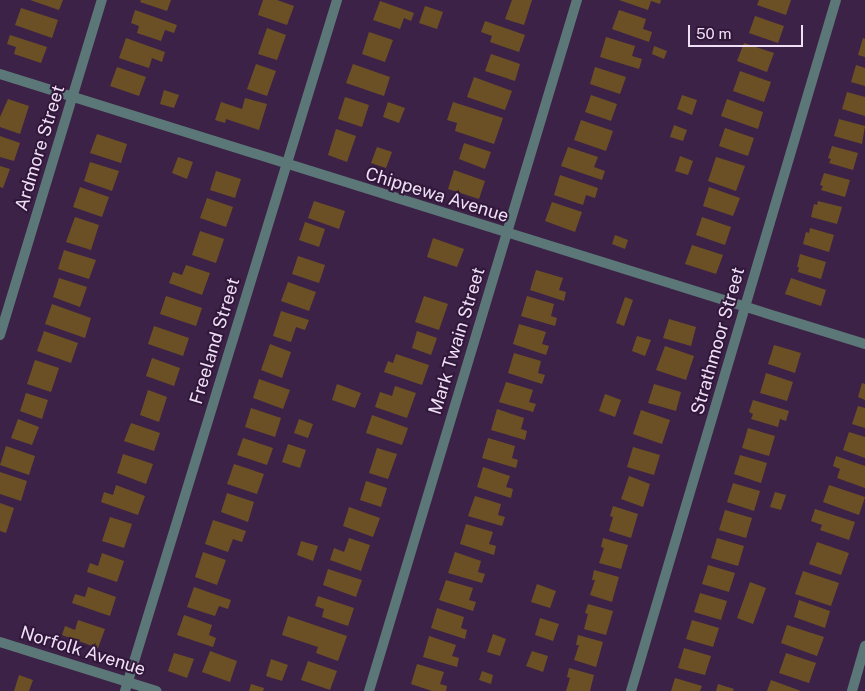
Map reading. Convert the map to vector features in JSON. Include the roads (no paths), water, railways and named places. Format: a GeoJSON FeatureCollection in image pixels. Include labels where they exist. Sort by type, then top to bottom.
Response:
{"type":"FeatureCollection","features":[{"type":"Feature","properties":{"kind":"street","name":"Ardmore Street"},"geometry":{"type":"LineString","coordinates":[[0,335],[102,0]]}},
{"type":"Feature","properties":{"kind":"street","name":"Freeland Street"},"geometry":{"type":"LineString","coordinates":[[127,687],[337,0]]}},
{"type":"Feature","properties":{"kind":"street","name":"Mark Twain Street"},"geometry":{"type":"LineString","coordinates":[[369,691],[577,0]]}},
{"type":"Feature","properties":{"kind":"street","name":"Strathmoor Street"},"geometry":{"type":"LineString","coordinates":[[631,691],[836,0]]}},
{"type":"Feature","properties":{"kind":"street","name":"Chippewa Avenue"},"geometry":{"type":"LineString","coordinates":[[0,74],[286,165],[865,344]]}},
{"type":"Feature","properties":{"kind":"street","name":"Norfolk Avenue"},"geometry":{"type":"LineString","coordinates":[[0,642],[127,687],[156,691]]}},
{"type":"Feature","properties":{"kind":"street"},"geometry":{"type":"LineString","coordinates":[[852,691],[865,646]]}}]}
